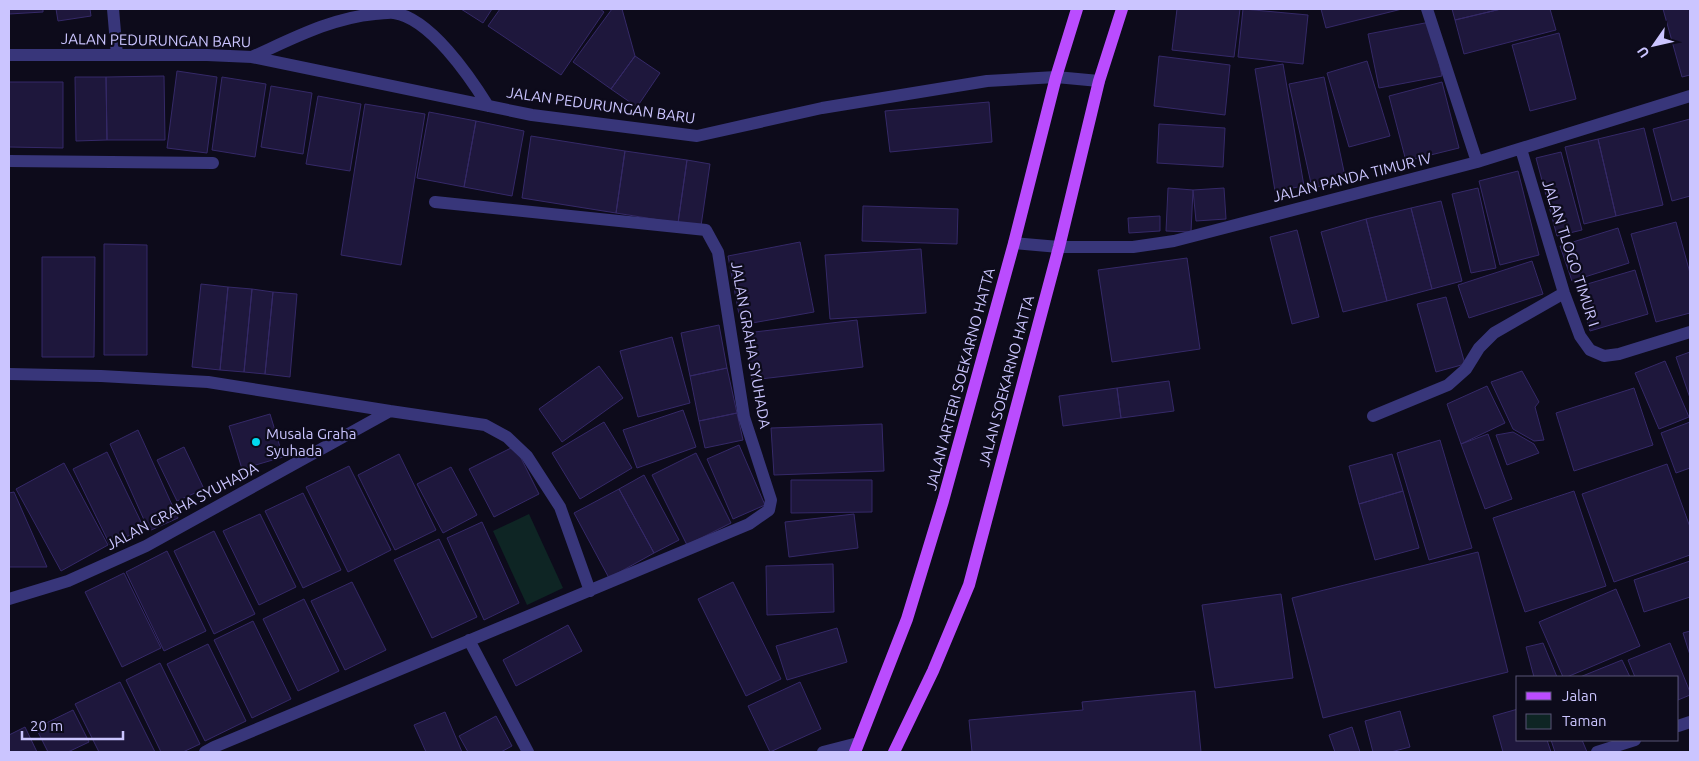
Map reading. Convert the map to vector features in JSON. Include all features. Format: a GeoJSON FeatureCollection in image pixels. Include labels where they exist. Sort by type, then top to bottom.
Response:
{"type":"FeatureCollection","features":[{"type":"Feature","properties":{"kind":"main road","name":"JALAN ARTERI SOEKARNO HATTA"},"geometry":{"type":"LineString","coordinates":[[857,748],[907,619],[940,510],[1014,243],[1056,76],[1077,9]]}},
{"type":"Feature","properties":{"kind":"main road","name":"JALAN SOEKARNO HATTA"},"geometry":{"type":"LineString","coordinates":[[894,752],[933,671],[969,585],[1059,247],[1100,81],[1122,9]]}},
{"type":"Feature","properties":{"kind":"street"},"geometry":{"type":"LineString","coordinates":[[113,9],[117,55]]}},
{"type":"Feature","properties":{"kind":"street"},"geometry":{"type":"LineString","coordinates":[[1427,9],[1477,162]]}},
{"type":"Feature","properties":{"kind":"street"},"geometry":{"type":"LineString","coordinates":[[252,57],[322,26],[355,16],[394,13],[413,20],[442,44],[467,73],[488,106]]}},
{"type":"Feature","properties":{"kind":"street","name":"JALAN PEDURUNGAN BARU"},"geometry":{"type":"LineString","coordinates":[[9,55],[207,55],[252,57],[532,115],[697,136],[822,108],[987,81],[1056,76],[1100,81]]}},
{"type":"Feature","properties":{"kind":"street","name":"JALAN PANDA TIMUR IV"},"geometry":{"type":"LineString","coordinates":[[1014,243],[1059,247],[1133,246],[1174,241],[1477,162],[1690,96]]}},
{"type":"Feature","properties":{"kind":"street","name":"JALAN TLOGO TIMUR I"},"geometry":{"type":"LineString","coordinates":[[1521,149],[1564,293],[1580,336],[1590,350],[1604,356],[1619,354],[1690,332]]}},
{"type":"Feature","properties":{"kind":"street"},"geometry":{"type":"LineString","coordinates":[[9,161],[213,163]]}},
{"type":"Feature","properties":{"kind":"street","name":"JALAN GRAHA SYUHADA"},"geometry":{"type":"LineString","coordinates":[[205,752],[749,524],[769,510],[771,500],[744,417],[718,252],[706,230],[435,202]]}},
{"type":"Feature","properties":{"kind":"street"},"geometry":{"type":"LineString","coordinates":[[1373,416],[1448,385],[1466,369],[1479,348],[1494,333],[1564,293]]}},
{"type":"Feature","properties":{"kind":"street"},"geometry":{"type":"LineString","coordinates":[[9,374],[101,376],[208,382],[485,425],[508,437],[527,456],[560,507],[590,591]]}},
{"type":"Feature","properties":{"kind":"street","name":"JALAN GRAHA SYUHADA"},"geometry":{"type":"LineString","coordinates":[[9,599],[68,581],[146,546],[390,411]]}},
{"type":"Feature","properties":{"kind":"street"},"geometry":{"type":"LineString","coordinates":[[469,640],[528,752]]}},
{"type":"Feature","properties":{"kind":"street"},"geometry":{"type":"LineString","coordinates":[[1596,752],[1632,741]]}},
{"type":"Feature","properties":{"kind":"street"},"geometry":{"type":"LineString","coordinates":[[823,752],[857,748]]}},
{"type":"Feature","properties":{"kind":"green space"},"geometry":{"type":"Polygon","coordinates":[[[529,514],[563,588],[527,605],[493,531],[529,514]]]}},
{"type":"Feature","properties":{"kind":"building"},"geometry":{"type":"Polygon","coordinates":[[[9,9],[43,9],[43,12],[9,14],[9,9]]]}},
{"type":"Feature","properties":{"kind":"building"},"geometry":{"type":"Polygon","coordinates":[[[56,9],[90,9],[91,16],[58,21],[56,9]]]}},
{"type":"Feature","properties":{"kind":"building"},"geometry":{"type":"Polygon","coordinates":[[[461,9],[492,9],[483,23],[461,9]]]}},
{"type":"Feature","properties":{"kind":"building"},"geometry":{"type":"Polygon","coordinates":[[[500,9],[600,9],[604,12],[561,75],[488,26],[500,9]]]}},
{"type":"Feature","properties":{"kind":"building"},"geometry":{"type":"Polygon","coordinates":[[[612,9],[622,9],[635,56],[611,89],[573,62],[612,9]]]}},
{"type":"Feature","properties":{"kind":"building"},"geometry":{"type":"Polygon","coordinates":[[[1177,9],[1240,9],[1234,57],[1172,50],[1177,9]]]}},
{"type":"Feature","properties":{"kind":"building"},"geometry":{"type":"Polygon","coordinates":[[[1243,9],[1308,15],[1303,64],[1238,57],[1243,9]]]}},
{"type":"Feature","properties":{"kind":"building"},"geometry":{"type":"Polygon","coordinates":[[[1321,9],[1402,9],[1326,28],[1321,9]]]}},
{"type":"Feature","properties":{"kind":"building"},"geometry":{"type":"Polygon","coordinates":[[[1452,9],[1501,9],[1455,20],[1452,9]]]}},
{"type":"Feature","properties":{"kind":"building"},"geometry":{"type":"Polygon","coordinates":[[[1501,9],[1550,9],[1556,30],[1464,54],[1455,20],[1501,9]]]}},
{"type":"Feature","properties":{"kind":"building"},"geometry":{"type":"Polygon","coordinates":[[[1663,9],[1690,9],[1690,75],[1682,77],[1663,9]]]}},
{"type":"Feature","properties":{"kind":"building"},"geometry":{"type":"Polygon","coordinates":[[[1430,22],[1442,76],[1379,88],[1368,34],[1430,22]]]}},
{"type":"Feature","properties":{"kind":"building"},"geometry":{"type":"Polygon","coordinates":[[[1559,33],[1576,99],[1530,111],[1512,45],[1559,33]]]}},
{"type":"Feature","properties":{"kind":"building"},"geometry":{"type":"Polygon","coordinates":[[[635,56],[660,73],[637,107],[611,89],[635,56]]]}},
{"type":"Feature","properties":{"kind":"building"},"geometry":{"type":"Polygon","coordinates":[[[1159,56],[1230,65],[1225,115],[1154,106],[1159,56]]]}},
{"type":"Feature","properties":{"kind":"building"},"geometry":{"type":"Polygon","coordinates":[[[1367,61],[1390,136],[1349,147],[1327,73],[1367,61]]]}},
{"type":"Feature","properties":{"kind":"building"},"geometry":{"type":"Polygon","coordinates":[[[1283,64],[1304,186],[1275,191],[1255,69],[1283,64]]]}},
{"type":"Feature","properties":{"kind":"building"},"geometry":{"type":"Polygon","coordinates":[[[177,71],[217,77],[207,153],[167,148],[177,71]]]}},
{"type":"Feature","properties":{"kind":"building"},"geometry":{"type":"Polygon","coordinates":[[[164,76],[165,140],[107,140],[106,77],[164,76]]]}},
{"type":"Feature","properties":{"kind":"building"},"geometry":{"type":"Polygon","coordinates":[[[75,77],[106,77],[107,140],[76,141],[75,77]]]}},
{"type":"Feature","properties":{"kind":"building"},"geometry":{"type":"Polygon","coordinates":[[[222,77],[266,84],[255,157],[212,150],[222,77]]]}},
{"type":"Feature","properties":{"kind":"building"},"geometry":{"type":"Polygon","coordinates":[[[1324,77],[1346,181],[1312,188],[1289,84],[1324,77]]]}},
{"type":"Feature","properties":{"kind":"building"},"geometry":{"type":"Polygon","coordinates":[[[9,82],[63,82],[63,148],[9,147],[9,82]]]}},
{"type":"Feature","properties":{"kind":"building"},"geometry":{"type":"Polygon","coordinates":[[[1442,82],[1459,148],[1406,161],[1389,96],[1442,82]]]}},
{"type":"Feature","properties":{"kind":"building"},"geometry":{"type":"Polygon","coordinates":[[[271,86],[312,93],[303,154],[261,147],[271,86]]]}},
{"type":"Feature","properties":{"kind":"building"},"geometry":{"type":"Polygon","coordinates":[[[318,96],[361,104],[350,171],[306,164],[318,96]]]}},
{"type":"Feature","properties":{"kind":"building"},"geometry":{"type":"Polygon","coordinates":[[[989,102],[992,142],[890,152],[885,111],[989,102]]]}},
{"type":"Feature","properties":{"kind":"building"},"geometry":{"type":"Polygon","coordinates":[[[365,104],[425,114],[401,265],[341,255],[365,104]]]}},
{"type":"Feature","properties":{"kind":"building"},"geometry":{"type":"Polygon","coordinates":[[[429,112],[476,121],[464,187],[417,178],[429,112]]]}},
{"type":"Feature","properties":{"kind":"building"},"geometry":{"type":"Polygon","coordinates":[[[1690,119],[1690,196],[1672,201],[1653,129],[1690,119]]]}},
{"type":"Feature","properties":{"kind":"building"},"geometry":{"type":"Polygon","coordinates":[[[476,121],[524,131],[512,196],[464,187],[476,121]]]}},
{"type":"Feature","properties":{"kind":"building"},"geometry":{"type":"Polygon","coordinates":[[[1159,124],[1225,128],[1223,167],[1157,163],[1159,124]]]}},
{"type":"Feature","properties":{"kind":"building"},"geometry":{"type":"Polygon","coordinates":[[[1644,128],[1663,205],[1616,216],[1598,139],[1644,128]]]}},
{"type":"Feature","properties":{"kind":"building"},"geometry":{"type":"Polygon","coordinates":[[[531,136],[625,151],[616,213],[522,198],[531,136]]]}},
{"type":"Feature","properties":{"kind":"building"},"geometry":{"type":"Polygon","coordinates":[[[1598,139],[1616,216],[1584,224],[1565,147],[1598,139]]]}},
{"type":"Feature","properties":{"kind":"building"},"geometry":{"type":"Polygon","coordinates":[[[625,151],[687,160],[678,223],[616,213],[625,151]]]}},
{"type":"Feature","properties":{"kind":"building"},"geometry":{"type":"Polygon","coordinates":[[[1561,152],[1582,230],[1557,236],[1536,158],[1561,152]]]}},
{"type":"Feature","properties":{"kind":"building"},"geometry":{"type":"Polygon","coordinates":[[[687,160],[710,164],[701,226],[678,223],[687,160]]]}},
{"type":"Feature","properties":{"kind":"building"},"geometry":{"type":"Polygon","coordinates":[[[1518,171],[1539,255],[1500,265],[1479,181],[1518,171]]]}},
{"type":"Feature","properties":{"kind":"building"},"geometry":{"type":"Polygon","coordinates":[[[1168,188],[1193,190],[1191,232],[1166,231],[1168,188]]]}},
{"type":"Feature","properties":{"kind":"building"},"geometry":{"type":"Polygon","coordinates":[[[1224,188],[1226,219],[1196,221],[1193,190],[1224,188]]]}},
{"type":"Feature","properties":{"kind":"building"},"geometry":{"type":"Polygon","coordinates":[[[1478,188],[1496,268],[1471,273],[1452,194],[1478,188]]]}},
{"type":"Feature","properties":{"kind":"building"},"geometry":{"type":"Polygon","coordinates":[[[1441,201],[1462,281],[1432,289],[1411,208],[1441,201]]]}},
{"type":"Feature","properties":{"kind":"building"},"geometry":{"type":"Polygon","coordinates":[[[863,206],[958,209],[957,244],[862,241],[863,206]]]}},
{"type":"Feature","properties":{"kind":"building"},"geometry":{"type":"Polygon","coordinates":[[[1411,208],[1432,289],[1387,301],[1366,219],[1411,208]]]}},
{"type":"Feature","properties":{"kind":"building"},"geometry":{"type":"Polygon","coordinates":[[[1160,216],[1160,231],[1129,233],[1128,218],[1160,216]]]}},
{"type":"Feature","properties":{"kind":"building"},"geometry":{"type":"Polygon","coordinates":[[[1366,219],[1387,301],[1343,312],[1321,232],[1366,219]]]}},
{"type":"Feature","properties":{"kind":"building"},"geometry":{"type":"Polygon","coordinates":[[[1676,222],[1690,273],[1690,313],[1656,322],[1631,234],[1676,222]]]}},
{"type":"Feature","properties":{"kind":"building"},"geometry":{"type":"Polygon","coordinates":[[[1618,228],[1629,263],[1572,281],[1560,246],[1618,228]]]}},
{"type":"Feature","properties":{"kind":"building"},"geometry":{"type":"Polygon","coordinates":[[[1297,230],[1319,317],[1292,324],[1270,237],[1297,230]]]}},
{"type":"Feature","properties":{"kind":"building"},"geometry":{"type":"Polygon","coordinates":[[[800,242],[814,312],[741,325],[728,256],[800,242]]]}},
{"type":"Feature","properties":{"kind":"building"},"geometry":{"type":"Polygon","coordinates":[[[104,244],[147,245],[147,355],[104,355],[104,244]]]}},
{"type":"Feature","properties":{"kind":"building"},"geometry":{"type":"Polygon","coordinates":[[[921,249],[926,313],[830,319],[825,255],[921,249]]]}},
{"type":"Feature","properties":{"kind":"building"},"geometry":{"type":"Polygon","coordinates":[[[42,257],[95,257],[94,357],[42,357],[42,257]]]}},
{"type":"Feature","properties":{"kind":"building"},"geometry":{"type":"Polygon","coordinates":[[[1187,258],[1200,349],[1112,362],[1098,270],[1187,258]]]}},
{"type":"Feature","properties":{"kind":"building"},"geometry":{"type":"Polygon","coordinates":[[[1532,261],[1543,294],[1469,318],[1458,285],[1532,261]]]}},
{"type":"Feature","properties":{"kind":"building"},"geometry":{"type":"Polygon","coordinates":[[[1635,270],[1648,314],[1590,331],[1577,287],[1635,270]]]}},
{"type":"Feature","properties":{"kind":"building"},"geometry":{"type":"Polygon","coordinates":[[[201,284],[228,287],[220,370],[192,367],[201,284]]]}},
{"type":"Feature","properties":{"kind":"building"},"geometry":{"type":"Polygon","coordinates":[[[228,287],[252,289],[244,372],[220,370],[228,287]]]}},
{"type":"Feature","properties":{"kind":"building"},"geometry":{"type":"Polygon","coordinates":[[[252,289],[273,292],[265,374],[244,372],[252,289]]]}},
{"type":"Feature","properties":{"kind":"building"},"geometry":{"type":"Polygon","coordinates":[[[273,292],[297,294],[290,377],[265,374],[273,292]]]}},
{"type":"Feature","properties":{"kind":"building"},"geometry":{"type":"Polygon","coordinates":[[[1446,297],[1465,364],[1436,372],[1417,304],[1446,297]]]}},
{"type":"Feature","properties":{"kind":"building"},"geometry":{"type":"Polygon","coordinates":[[[857,320],[863,367],[752,380],[746,333],[857,320]]]}},
{"type":"Feature","properties":{"kind":"building"},"geometry":{"type":"Polygon","coordinates":[[[719,325],[727,368],[690,376],[681,333],[719,325]]]}},
{"type":"Feature","properties":{"kind":"building"},"geometry":{"type":"Polygon","coordinates":[[[672,337],[690,403],[638,417],[620,351],[672,337]]]}},
{"type":"Feature","properties":{"kind":"building"},"geometry":{"type":"Polygon","coordinates":[[[1690,352],[1690,398],[1676,357],[1690,352]]]}},
{"type":"Feature","properties":{"kind":"building"},"geometry":{"type":"Polygon","coordinates":[[[1665,361],[1689,417],[1659,429],[1635,373],[1665,361]]]}},
{"type":"Feature","properties":{"kind":"building"},"geometry":{"type":"Polygon","coordinates":[[[599,366],[623,398],[562,442],[539,409],[599,366]]]}},
{"type":"Feature","properties":{"kind":"building"},"geometry":{"type":"Polygon","coordinates":[[[727,368],[737,413],[699,421],[690,376],[727,368]]]}},
{"type":"Feature","properties":{"kind":"building"},"geometry":{"type":"Polygon","coordinates":[[[1522,371],[1539,402],[1535,407],[1544,440],[1534,441],[1513,429],[1491,382],[1522,371]]]}},
{"type":"Feature","properties":{"kind":"building"},"geometry":{"type":"Polygon","coordinates":[[[1169,381],[1174,411],[1121,418],[1117,388],[1169,381]]]}},
{"type":"Feature","properties":{"kind":"building"},"geometry":{"type":"Polygon","coordinates":[[[1487,386],[1505,423],[1461,444],[1447,404],[1487,386]]]}},
{"type":"Feature","properties":{"kind":"building"},"geometry":{"type":"Polygon","coordinates":[[[1117,388],[1121,418],[1063,426],[1059,396],[1117,388]]]}},
{"type":"Feature","properties":{"kind":"building"},"geometry":{"type":"Polygon","coordinates":[[[1634,388],[1653,445],[1574,471],[1556,413],[1634,388]]]}},
{"type":"Feature","properties":{"kind":"building"},"geometry":{"type":"Polygon","coordinates":[[[683,410],[696,447],[637,468],[623,430],[683,410]]]}},
{"type":"Feature","properties":{"kind":"building"},"geometry":{"type":"Polygon","coordinates":[[[737,413],[743,440],[705,448],[699,421],[737,413]]]}},
{"type":"Feature","properties":{"kind":"building","name":"Musala Graha Syuhada"},"geometry":{"type":"Polygon","coordinates":[[[270,414],[283,457],[242,469],[229,426],[270,414]]]}},
{"type":"Feature","properties":{"kind":"building"},"geometry":{"type":"Polygon","coordinates":[[[604,422],[632,468],[580,499],[552,453],[604,422]]]}},
{"type":"Feature","properties":{"kind":"building"},"geometry":{"type":"Polygon","coordinates":[[[1690,422],[1690,468],[1676,473],[1661,433],[1690,422]]]}},
{"type":"Feature","properties":{"kind":"building"},"geometry":{"type":"Polygon","coordinates":[[[882,424],[884,471],[774,475],[771,428],[882,424]]]}},
{"type":"Feature","properties":{"kind":"building"},"geometry":{"type":"Polygon","coordinates":[[[138,430],[178,518],[149,531],[110,444],[138,430]]]}},
{"type":"Feature","properties":{"kind":"building"},"geometry":{"type":"Polygon","coordinates":[[[1513,432],[1534,444],[1539,453],[1507,465],[1496,435],[1513,432]]]}},
{"type":"Feature","properties":{"kind":"building"},"geometry":{"type":"Polygon","coordinates":[[[1488,434],[1512,499],[1485,509],[1461,444],[1488,434]]]}},
{"type":"Feature","properties":{"kind":"building"},"geometry":{"type":"Polygon","coordinates":[[[1440,440],[1472,548],[1429,560],[1397,453],[1440,440]]]}},
{"type":"Feature","properties":{"kind":"building"},"geometry":{"type":"Polygon","coordinates":[[[739,445],[765,505],[733,519],[707,459],[739,445]]]}},
{"type":"Feature","properties":{"kind":"building"},"geometry":{"type":"Polygon","coordinates":[[[515,446],[539,494],[494,517],[469,469],[515,446]]]}},
{"type":"Feature","properties":{"kind":"building"},"geometry":{"type":"Polygon","coordinates":[[[184,447],[204,489],[177,501],[157,460],[184,447]]]}},
{"type":"Feature","properties":{"kind":"building"},"geometry":{"type":"Polygon","coordinates":[[[107,452],[144,528],[110,545],[73,469],[107,452]]]}},
{"type":"Feature","properties":{"kind":"building"},"geometry":{"type":"Polygon","coordinates":[[[696,453],[731,523],[687,545],[652,475],[696,453]]]}},
{"type":"Feature","properties":{"kind":"building"},"geometry":{"type":"Polygon","coordinates":[[[399,454],[436,530],[395,550],[358,475],[399,454]]]}},
{"type":"Feature","properties":{"kind":"building"},"geometry":{"type":"Polygon","coordinates":[[[1392,454],[1403,491],[1359,504],[1349,466],[1392,454]]]}},
{"type":"Feature","properties":{"kind":"building"},"geometry":{"type":"Polygon","coordinates":[[[64,463],[108,545],[61,571],[16,489],[64,463]]]}},
{"type":"Feature","properties":{"kind":"building"},"geometry":{"type":"Polygon","coordinates":[[[1667,464],[1690,527],[1690,555],[1614,582],[1582,494],[1667,464]]]}},
{"type":"Feature","properties":{"kind":"building"},"geometry":{"type":"Polygon","coordinates":[[[349,466],[391,550],[348,572],[306,487],[349,466]]]}},
{"type":"Feature","properties":{"kind":"building"},"geometry":{"type":"Polygon","coordinates":[[[451,467],[477,515],[443,533],[417,484],[451,467]]]}},
{"type":"Feature","properties":{"kind":"building"},"geometry":{"type":"Polygon","coordinates":[[[644,475],[679,540],[654,553],[619,489],[644,475]]]}},
{"type":"Feature","properties":{"kind":"building"},"geometry":{"type":"Polygon","coordinates":[[[791,480],[872,480],[872,512],[791,513],[791,480]]]}},
{"type":"Feature","properties":{"kind":"building"},"geometry":{"type":"Polygon","coordinates":[[[619,489],[654,553],[609,578],[574,513],[619,489]]]}},
{"type":"Feature","properties":{"kind":"building"},"geometry":{"type":"Polygon","coordinates":[[[1403,491],[1419,548],[1375,560],[1359,504],[1403,491]]]}},
{"type":"Feature","properties":{"kind":"building"},"geometry":{"type":"Polygon","coordinates":[[[1574,491],[1606,586],[1525,612],[1493,518],[1574,491]]]}},
{"type":"Feature","properties":{"kind":"building"},"geometry":{"type":"Polygon","coordinates":[[[14,492],[47,567],[9,567],[9,493],[14,492]]]}},
{"type":"Feature","properties":{"kind":"building"},"geometry":{"type":"Polygon","coordinates":[[[303,493],[341,570],[303,588],[265,511],[303,493]]]}},
{"type":"Feature","properties":{"kind":"building"},"geometry":{"type":"Polygon","coordinates":[[[260,514],[296,587],[259,605],[223,531],[260,514]]]}},
{"type":"Feature","properties":{"kind":"building"},"geometry":{"type":"Polygon","coordinates":[[[854,514],[858,548],[789,557],[785,522],[854,514]]]}},
{"type":"Feature","properties":{"kind":"building"},"geometry":{"type":"Polygon","coordinates":[[[482,522],[519,603],[484,620],[447,538],[482,522]]]}},
{"type":"Feature","properties":{"kind":"building"},"geometry":{"type":"Polygon","coordinates":[[[214,531],[255,614],[214,634],[174,551],[214,531]]]}},
{"type":"Feature","properties":{"kind":"building"},"geometry":{"type":"Polygon","coordinates":[[[439,539],[477,617],[432,638],[394,560],[439,539]]]}},
{"type":"Feature","properties":{"kind":"building"},"geometry":{"type":"Polygon","coordinates":[[[167,551],[206,631],[164,651],[126,572],[167,551]]]}},
{"type":"Feature","properties":{"kind":"building"},"geometry":{"type":"Polygon","coordinates":[[[1478,552],[1508,672],[1323,718],[1292,598],[1478,552]]]}},
{"type":"Feature","properties":{"kind":"building"},"geometry":{"type":"Polygon","coordinates":[[[1690,561],[1690,597],[1644,612],[1634,580],[1690,561]]]}},
{"type":"Feature","properties":{"kind":"building"},"geometry":{"type":"Polygon","coordinates":[[[833,564],[834,612],[767,615],[766,566],[833,564]]]}},
{"type":"Feature","properties":{"kind":"building"},"geometry":{"type":"Polygon","coordinates":[[[124,573],[161,648],[122,667],[85,592],[124,573]]]}},
{"type":"Feature","properties":{"kind":"building"},"geometry":{"type":"Polygon","coordinates":[[[352,582],[386,650],[345,670],[311,601],[352,582]]]}},
{"type":"Feature","properties":{"kind":"building"},"geometry":{"type":"Polygon","coordinates":[[[733,582],[781,679],[746,696],[698,599],[733,582]]]}},
{"type":"Feature","properties":{"kind":"building"},"geometry":{"type":"Polygon","coordinates":[[[1616,589],[1640,646],[1569,676],[1563,676],[1539,622],[1616,589]]]}},
{"type":"Feature","properties":{"kind":"building"},"geometry":{"type":"Polygon","coordinates":[[[1281,594],[1293,678],[1215,688],[1202,605],[1281,594]]]}},
{"type":"Feature","properties":{"kind":"building"},"geometry":{"type":"Polygon","coordinates":[[[304,599],[339,671],[298,691],[263,619],[304,599]]]}},
{"type":"Feature","properties":{"kind":"building"},"geometry":{"type":"Polygon","coordinates":[[[253,621],[291,699],[252,718],[214,640],[253,621]]]}},
{"type":"Feature","properties":{"kind":"building"},"geometry":{"type":"Polygon","coordinates":[[[568,625],[582,651],[516,686],[503,660],[568,625]]]}},
{"type":"Feature","properties":{"kind":"building"},"geometry":{"type":"Polygon","coordinates":[[[837,628],[847,662],[787,680],[776,646],[837,628]]]}},
{"type":"Feature","properties":{"kind":"building"},"geometry":{"type":"Polygon","coordinates":[[[1690,631],[1690,655],[1683,633],[1690,631]]]}},
{"type":"Feature","properties":{"kind":"building"},"geometry":{"type":"Polygon","coordinates":[[[1543,643],[1557,676],[1534,676],[1526,647],[1543,643]]]}},
{"type":"Feature","properties":{"kind":"building"},"geometry":{"type":"Polygon","coordinates":[[[1670,643],[1690,695],[1679,700],[1679,676],[1635,676],[1628,660],[1670,643]]]}},
{"type":"Feature","properties":{"kind":"building"},"geometry":{"type":"Polygon","coordinates":[[[208,644],[246,721],[205,741],[167,664],[208,644]]]}},
{"type":"Feature","properties":{"kind":"building"},"geometry":{"type":"Polygon","coordinates":[[[1622,660],[1630,676],[1582,676],[1622,660]]]}},
{"type":"Feature","properties":{"kind":"building"},"geometry":{"type":"Polygon","coordinates":[[[160,663],[200,744],[183,752],[161,752],[126,680],[160,663]]]}},
{"type":"Feature","properties":{"kind":"building"},"geometry":{"type":"Polygon","coordinates":[[[120,682],[155,752],[99,752],[75,704],[120,682]]]}},
{"type":"Feature","properties":{"kind":"building"},"geometry":{"type":"Polygon","coordinates":[[[800,682],[821,729],[770,752],[748,706],[800,682]]]}},
{"type":"Feature","properties":{"kind":"building"},"geometry":{"type":"Polygon","coordinates":[[[1195,691],[1201,752],[972,752],[969,720],[1083,710],[1082,702],[1195,691]]]}},
{"type":"Feature","properties":{"kind":"building"},"geometry":{"type":"Polygon","coordinates":[[[73,710],[89,742],[68,752],[48,752],[36,728],[73,710]]]}},
{"type":"Feature","properties":{"kind":"building"},"geometry":{"type":"Polygon","coordinates":[[[1516,710],[1516,741],[1547,741],[1551,752],[1503,752],[1493,716],[1516,710]]]}},
{"type":"Feature","properties":{"kind":"building"},"geometry":{"type":"Polygon","coordinates":[[[1400,711],[1410,747],[1391,752],[1373,752],[1365,721],[1400,711]]]}},
{"type":"Feature","properties":{"kind":"building"},"geometry":{"type":"Polygon","coordinates":[[[445,712],[462,752],[426,752],[414,725],[445,712]]]}},
{"type":"Feature","properties":{"kind":"building"},"geometry":{"type":"Polygon","coordinates":[[[496,716],[512,746],[501,752],[468,752],[459,736],[496,716]]]}},
{"type":"Feature","properties":{"kind":"building"},"geometry":{"type":"Polygon","coordinates":[[[25,727],[37,752],[9,752],[9,735],[25,727]]]}},
{"type":"Feature","properties":{"kind":"building"},"geometry":{"type":"Polygon","coordinates":[[[1352,727],[1360,752],[1335,752],[1329,735],[1352,727]]]}},
{"type":"Feature","properties":{"kind":"building"},"geometry":{"type":"Polygon","coordinates":[[[1551,741],[1582,741],[1587,752],[1555,752],[1551,741]]]}},
{"type":"Feature","properties":{"kind":"place","name":"Musala Graha Syuhada"},"geometry":{"type":"Point","coordinates":[256,442]}}]}
